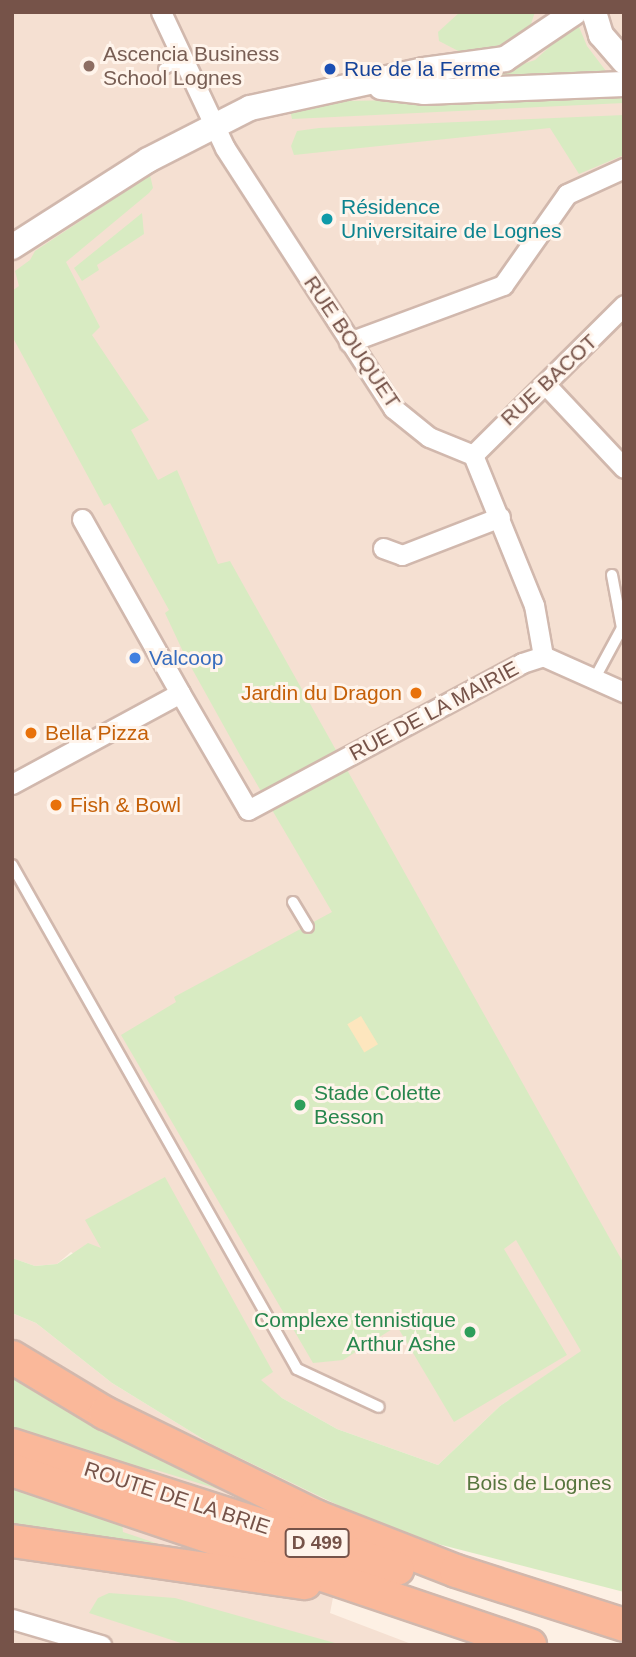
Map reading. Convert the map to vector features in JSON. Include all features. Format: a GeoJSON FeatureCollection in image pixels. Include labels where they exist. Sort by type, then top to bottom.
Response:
{"type":"FeatureCollection","features":[{"type":"Feature","properties":{"kind":"highway"},"geometry":{"type":"LineString","coordinates":[[12,1357],[105,1413],[315,1516],[456,1571],[624,1625]]}},
{"type":"Feature","properties":{"kind":"highway","name":"ROUTE DE LA BRIE"},"geometry":{"type":"LineString","coordinates":[[12,1445],[624,1636]]}},
{"type":"Feature","properties":{"kind":"highway","name":"ROUTE DE LA BRIE"},"geometry":{"type":"LineString","coordinates":[[12,1470],[530,1645]]}},
{"type":"Feature","properties":{"kind":"highway"},"geometry":{"type":"LineString","coordinates":[[12,1541],[300,1582],[507,1645]]}},
{"type":"Feature","properties":{"kind":"street","name":"RUE BOUQUET"},"geometry":{"type":"LineString","coordinates":[[161,12],[208,114],[347,340],[393,408],[429,437],[472,455]]}},
{"type":"Feature","properties":{"kind":"street"},"geometry":{"type":"LineString","coordinates":[[12,247],[208,114],[277,99],[370,85],[424,70],[505,59],[575,12]]}},
{"type":"Feature","properties":{"kind":"street"},"geometry":{"type":"LineString","coordinates":[[594,12],[601,35],[624,61]]}},
{"type":"Feature","properties":{"kind":"street"},"geometry":{"type":"LineString","coordinates":[[370,85],[424,92],[624,84]]}},
{"type":"Feature","properties":{"kind":"street"},"geometry":{"type":"LineString","coordinates":[[347,340],[503,285],[567,194],[624,168]]}},
{"type":"Feature","properties":{"kind":"street","name":"RUE BACOT"},"geometry":{"type":"LineString","coordinates":[[472,455],[624,305]]}},
{"type":"Feature","properties":{"kind":"street"},"geometry":{"type":"LineString","coordinates":[[545,384],[624,468]]}},
{"type":"Feature","properties":{"kind":"street"},"geometry":{"type":"LineString","coordinates":[[472,455],[500,517],[534,605],[543,656]]}},
{"type":"Feature","properties":{"kind":"street"},"geometry":{"type":"LineString","coordinates":[[383,548],[402,555],[500,517]]}},
{"type":"Feature","properties":{"kind":"street"},"geometry":{"type":"LineString","coordinates":[[12,784],[180,693],[82,519]]}},
{"type":"Feature","properties":{"kind":"street","name":"RUE DE LA MAIRIE"},"geometry":{"type":"LineString","coordinates":[[180,693],[248,810],[522,663],[543,656],[596,676],[624,692]]}},
{"type":"Feature","properties":{"kind":"street"},"geometry":{"type":"LineString","coordinates":[[12,1619],[101,1645]]}},
{"type":"Feature","properties":{"kind":"lane"},"geometry":{"type":"LineString","coordinates":[[164,69],[183,59]]}},
{"type":"Feature","properties":{"kind":"lane"},"geometry":{"type":"LineString","coordinates":[[596,676],[622,628],[612,575]]}},
{"type":"Feature","properties":{"kind":"lane"},"geometry":{"type":"LineString","coordinates":[[12,865],[297,1369],[379,1408]]}},
{"type":"Feature","properties":{"kind":"lane"},"geometry":{"type":"LineString","coordinates":[[293,902],[308,927]]}},
{"type":"Feature","properties":{"kind":"shaded area"},"geometry":{"type":"Polygon","coordinates":[[[12,12],[624,12],[624,1323],[500,1406],[438,1465],[337,1429],[282,1398],[71,1252],[57,1264],[35,1266],[12,1258],[12,12]]]}},
{"type":"Feature","properties":{"kind":"shaded area"},"geometry":{"type":"Polygon","coordinates":[[[12,1313],[36,1323],[112,1383],[211,1444],[350,1511],[330,1613],[414,1645],[12,1645],[12,1313]]]}},
{"type":"Feature","properties":{"kind":"green space"},"geometry":{"type":"Polygon","coordinates":[[[460,12],[535,12],[528,33],[517,40],[466,55],[439,41],[438,32],[460,12]]]}},
{"type":"Feature","properties":{"kind":"green space"},"geometry":{"type":"Polygon","coordinates":[[[577,22],[587,46],[609,75],[487,76],[535,60],[577,22]]]}},
{"type":"Feature","properties":{"kind":"green space"},"geometry":{"type":"Polygon","coordinates":[[[624,96],[624,103],[292,119],[290,110],[346,101],[624,96]]]}},
{"type":"Feature","properties":{"kind":"green space"},"geometry":{"type":"Polygon","coordinates":[[[624,115],[624,155],[579,174],[550,128],[294,155],[291,146],[297,131],[319,128],[624,115]]]}},
{"type":"Feature","properties":{"kind":"green space","name":"Bois de Lognes"},"geometry":{"type":"Polygon","coordinates":[[[150,175],[153,188],[149,193],[66,262],[100,327],[92,335],[149,420],[131,430],[158,480],[177,470],[218,564],[230,561],[624,1264],[624,1592],[430,1542],[350,1511],[211,1444],[112,1383],[36,1323],[12,1313],[12,1258],[35,1266],[57,1264],[88,1243],[101,1248],[85,1220],[165,1177],[273,1372],[261,1380],[282,1398],[337,1429],[438,1465],[500,1406],[581,1351],[516,1240],[504,1249],[567,1355],[454,1422],[397,1326],[343,1360],[313,1363],[121,1035],[176,1002],[174,997],[332,912],[186,658],[165,613],[169,610],[110,503],[104,506],[12,336],[12,291],[19,286],[15,271],[30,260],[35,251],[150,175]]]}},
{"type":"Feature","properties":{"kind":"green space"},"geometry":{"type":"Polygon","coordinates":[[[142,213],[144,234],[97,265],[99,270],[82,281],[74,268],[142,213]]]}},
{"type":"Feature","properties":{"kind":"green space"},"geometry":{"type":"Polygon","coordinates":[[[12,1367],[270,1505],[153,1469],[128,1470],[12,1434],[12,1367]]]}},
{"type":"Feature","properties":{"kind":"green space"},"geometry":{"type":"Polygon","coordinates":[[[12,1486],[122,1522],[123,1532],[182,1552],[12,1529],[12,1486]]]}},
{"type":"Feature","properties":{"kind":"green space"},"geometry":{"type":"Polygon","coordinates":[[[109,1593],[175,1598],[342,1645],[187,1645],[89,1613],[98,1598],[109,1593]]]}},
{"type":"Feature","properties":{"kind":"sand"},"geometry":{"type":"Polygon","coordinates":[[[361,1016],[378,1044],[364,1053],[347,1024],[361,1016]]]}},
{"type":"Feature","properties":{"kind":"place","name":"Ascencia Business School Lognes"},"geometry":{"type":"Point","coordinates":[89,66]}},
{"type":"Feature","properties":{"kind":"place","name":"Rue de la Ferme"},"geometry":{"type":"Point","coordinates":[330,69]}},
{"type":"Feature","properties":{"kind":"place","name":"Résidence Universitaire de Lognes"},"geometry":{"type":"Point","coordinates":[327,219]}},
{"type":"Feature","properties":{"kind":"place","name":"Valcoop"},"geometry":{"type":"Point","coordinates":[135,658]}},
{"type":"Feature","properties":{"kind":"place","name":"Jardin du Dragon"},"geometry":{"type":"Point","coordinates":[416,693]}},
{"type":"Feature","properties":{"kind":"place","name":"Bella Pizza"},"geometry":{"type":"Point","coordinates":[31,733]}},
{"type":"Feature","properties":{"kind":"place","name":"Fish & Bowl"},"geometry":{"type":"Point","coordinates":[56,805]}},
{"type":"Feature","properties":{"kind":"place","name":"Stade Colette Besson"},"geometry":{"type":"Point","coordinates":[300,1105]}},
{"type":"Feature","properties":{"kind":"place","name":"Complexe tennistique Arthur Ashe"},"geometry":{"type":"Point","coordinates":[470,1332]}}]}
